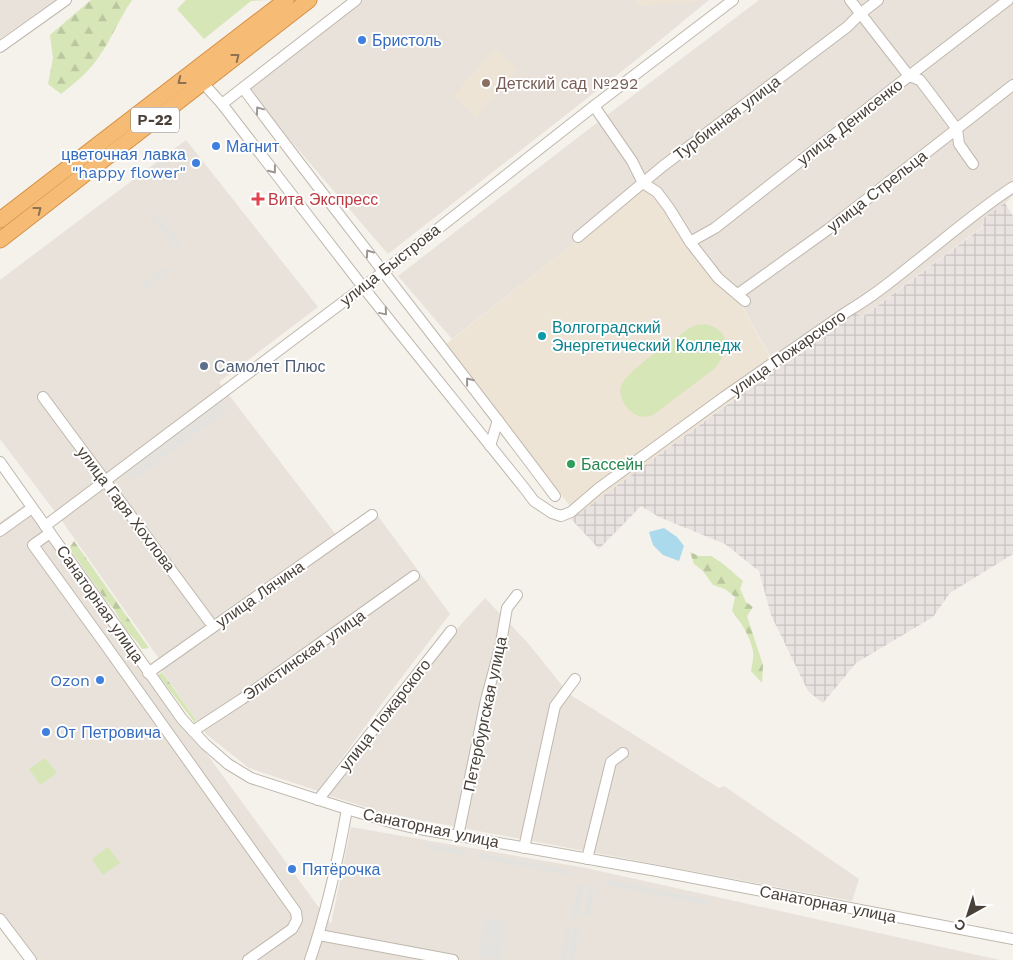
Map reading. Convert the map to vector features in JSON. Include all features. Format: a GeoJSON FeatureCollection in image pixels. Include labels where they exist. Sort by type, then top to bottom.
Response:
{"type":"FeatureCollection","features":[{"type":"Feature","properties":{"kind":"highway","name":"Р-22"},"geometry":{"type":"LineString","coordinates":[[0,220],[286,0]]}},
{"type":"Feature","properties":{"kind":"highway","name":"Р-22"},"geometry":{"type":"LineString","coordinates":[[0,240],[309,0]]}},
{"type":"Feature","properties":{"kind":"street"},"geometry":{"type":"LineString","coordinates":[[0,47],[66,0]]}},
{"type":"Feature","properties":{"kind":"street"},"geometry":{"type":"LineString","coordinates":[[222,104],[356,0]]}},
{"type":"Feature","properties":{"kind":"street","name":"улица Быстрова"},"geometry":{"type":"LineString","coordinates":[[102,640],[33,545],[47,530],[105,481],[383,272],[594,106],[734,0]]}},
{"type":"Feature","properties":{"kind":"street"},"geometry":{"type":"LineString","coordinates":[[850,0],[909,76],[920,80],[957,129],[959,144],[973,164]]}},
{"type":"Feature","properties":{"kind":"street","name":"Турбинная улица"},"geometry":{"type":"LineString","coordinates":[[578,237],[670,160],[847,28],[860,14],[878,0]]}},
{"type":"Feature","properties":{"kind":"street","name":"улица Денисенко"},"geometry":{"type":"LineString","coordinates":[[690,242],[715,228],[1008,0]]}},
{"type":"Feature","properties":{"kind":"street"},"geometry":{"type":"LineString","coordinates":[[203,83],[222,104],[363,287],[490,446]]}},
{"type":"Feature","properties":{"kind":"street","name":"улица Стрельца"},"geometry":{"type":"LineString","coordinates":[[690,242],[718,278],[742,298],[1013,85]]}},
{"type":"Feature","properties":{"kind":"street"},"geometry":{"type":"LineString","coordinates":[[242,88],[555,496]]}},
{"type":"Feature","properties":{"kind":"street"},"geometry":{"type":"LineString","coordinates":[[594,106],[632,161],[643,183],[658,192],[690,242]]}},
{"type":"Feature","properties":{"kind":"street","name":"улица Пожарского"},"geometry":{"type":"LineString","coordinates":[[490,446],[534,500],[552,513],[561,516],[571,512],[599,488],[700,414],[861,303],[1013,187]]}},
{"type":"Feature","properties":{"kind":"street","name":"улица Гаря Хохлова"},"geometry":{"type":"LineString","coordinates":[[43,397],[209,621]]}},
{"type":"Feature","properties":{"kind":"street"},"geometry":{"type":"LineString","coordinates":[[490,446],[498,420]]}},
{"type":"Feature","properties":{"kind":"street","name":"Санаторная улица"},"geometry":{"type":"LineString","coordinates":[[0,462],[182,719],[205,744],[228,764],[251,778],[397,824],[657,871],[1013,939]]}},
{"type":"Feature","properties":{"kind":"street"},"geometry":{"type":"LineString","coordinates":[[0,531],[32,508]]}},
{"type":"Feature","properties":{"kind":"street","name":"улица Лячина"},"geometry":{"type":"LineString","coordinates":[[148,672],[372,515]]}},
{"type":"Feature","properties":{"kind":"street","name":"Элистинская улица"},"geometry":{"type":"LineString","coordinates":[[193,731],[242,699],[414,576]]}},
{"type":"Feature","properties":{"kind":"street","name":"Петербургская улица"},"geometry":{"type":"LineString","coordinates":[[458,836],[486,700],[500,648],[507,608],[517,595]]}},
{"type":"Feature","properties":{"kind":"street"},"geometry":{"type":"LineString","coordinates":[[118,629],[102,640],[296,912],[297,920],[292,929],[248,960]]}},
{"type":"Feature","properties":{"kind":"street","name":"улица Пожарского"},"geometry":{"type":"LineString","coordinates":[[318,800],[451,631]]}},
{"type":"Feature","properties":{"kind":"street"},"geometry":{"type":"LineString","coordinates":[[524,848],[555,706],[575,679]]}},
{"type":"Feature","properties":{"kind":"street"},"geometry":{"type":"LineString","coordinates":[[587,859],[611,762],[623,754]]}},
{"type":"Feature","properties":{"kind":"street"},"geometry":{"type":"LineString","coordinates":[[310,960],[319,935],[339,854],[347,809]]}},
{"type":"Feature","properties":{"kind":"street"},"geometry":{"type":"LineString","coordinates":[[0,919],[31,960]]}},
{"type":"Feature","properties":{"kind":"street"},"geometry":{"type":"LineString","coordinates":[[319,935],[453,960]]}},
{"type":"Feature","properties":{"kind":"shaded area"},"geometry":{"type":"Polygon","coordinates":[[[0,0],[59,0],[0,42],[0,0]]]}},
{"type":"Feature","properties":{"kind":"shaded area"},"geometry":{"type":"Polygon","coordinates":[[[359,0],[709,0],[636,60],[388,254],[246,89],[359,0]]]}},
{"type":"Feature","properties":{"kind":"shaded area"},"geometry":{"type":"Polygon","coordinates":[[[636,0],[697,0],[696,2],[637,6],[636,0]]]}},
{"type":"Feature","properties":{"kind":"shaded area"},"geometry":{"type":"Polygon","coordinates":[[[759,0],[1013,0],[1013,195],[984,220],[982,227],[859,319],[777,369],[741,304],[690,253],[654,196],[642,190],[452,339],[398,276],[759,0]]]}},
{"type":"Feature","properties":{"kind":"shaded area","name":"Детский сад №292"},"geometry":{"type":"Polygon","coordinates":[[[495,49],[518,69],[476,117],[453,96],[495,49]]]}},
{"type":"Feature","properties":{"kind":"shaded area"},"geometry":{"type":"Polygon","coordinates":[[[186,140],[318,307],[219,382],[337,536],[160,660],[62,521],[0,439],[0,280],[186,140]]]}},
{"type":"Feature","properties":{"kind":"shaded area"},"geometry":{"type":"Polygon","coordinates":[[[177,149],[180,152],[150,176],[147,172],[177,149]]]}},
{"type":"Feature","properties":{"kind":"shaded area"},"geometry":{"type":"Polygon","coordinates":[[[643,189],[655,195],[689,251],[741,305],[776,368],[577,515],[445,345],[643,189]]]}},
{"type":"Feature","properties":{"kind":"shaded area"},"geometry":{"type":"Polygon","coordinates":[[[1005,203],[1013,216],[1013,554],[950,593],[933,617],[856,663],[823,703],[808,691],[771,615],[759,571],[725,544],[659,517],[641,506],[599,549],[571,519],[855,311],[861,318],[983,227],[984,218],[1005,203]]]}},
{"type":"Feature","properties":{"kind":"shaded area"},"geometry":{"type":"Polygon","coordinates":[[[156,213],[182,247],[178,250],[152,216],[156,213]]]}},
{"type":"Feature","properties":{"kind":"shaded area"},"geometry":{"type":"Polygon","coordinates":[[[165,267],[168,271],[147,288],[144,284],[165,267]]]}},
{"type":"Feature","properties":{"kind":"shaded area"},"geometry":{"type":"Polygon","coordinates":[[[221,399],[224,403],[128,475],[125,471],[221,399]]]}},
{"type":"Feature","properties":{"kind":"shaded area"},"geometry":{"type":"Polygon","coordinates":[[[225,404],[229,409],[132,481],[129,476],[225,404]]]}},
{"type":"Feature","properties":{"kind":"shaded area"},"geometry":{"type":"Polygon","coordinates":[[[25,505],[331,924],[351,827],[586,868],[1000,960],[26,960],[0,926],[0,522],[25,505]]]}},
{"type":"Feature","properties":{"kind":"shaded area"},"geometry":{"type":"Polygon","coordinates":[[[378,516],[450,614],[318,791],[249,768],[206,734],[160,668],[378,516]]]}},
{"type":"Feature","properties":{"kind":"shaded area"},"geometry":{"type":"Polygon","coordinates":[[[485,598],[527,642],[569,694],[719,788],[724,786],[859,879],[852,901],[388,814],[327,795],[455,631],[485,598]]]}},
{"type":"Feature","properties":{"kind":"shaded area"},"geometry":{"type":"Polygon","coordinates":[[[426,843],[468,851],[467,856],[425,848],[426,843]]]}},
{"type":"Feature","properties":{"kind":"shaded area"},"geometry":{"type":"Polygon","coordinates":[[[478,853],[570,870],[569,875],[477,858],[478,853]]]}},
{"type":"Feature","properties":{"kind":"shaded area"},"geometry":{"type":"Polygon","coordinates":[[[605,879],[710,900],[709,905],[604,885],[605,879]]]}},
{"type":"Feature","properties":{"kind":"shaded area"},"geometry":{"type":"Polygon","coordinates":[[[578,884],[584,886],[577,919],[571,918],[578,884]]]}},
{"type":"Feature","properties":{"kind":"shaded area"},"geometry":{"type":"Polygon","coordinates":[[[589,887],[595,888],[589,917],[583,916],[589,887]]]}},
{"type":"Feature","properties":{"kind":"shaded area"},"geometry":{"type":"Polygon","coordinates":[[[485,918],[506,922],[500,960],[478,958],[485,918]]]}},
{"type":"Feature","properties":{"kind":"shaded area"},"geometry":{"type":"Polygon","coordinates":[[[567,926],[572,927],[566,960],[560,960],[567,926]]]}},
{"type":"Feature","properties":{"kind":"shaded area"},"geometry":{"type":"Polygon","coordinates":[[[574,928],[580,929],[574,960],[568,960],[574,928]]]}},
{"type":"Feature","properties":{"kind":"green space"},"geometry":{"type":"Polygon","coordinates":[[[91,0],[132,0],[96,61],[61,94],[48,84],[53,58],[50,35],[91,0]]]}},
{"type":"Feature","properties":{"kind":"green space"},"geometry":{"type":"Polygon","coordinates":[[[186,0],[269,0],[251,1],[204,39],[177,9],[186,0]]]}},
{"type":"Feature","properties":{"kind":"green space"},"geometry":{"type":"Polygon","coordinates":[[[705,324],[715,327],[721,332],[726,343],[724,354],[714,369],[653,415],[639,416],[628,409],[622,400],[621,394],[621,387],[625,379],[645,361],[688,329],[696,325],[705,324]]]}},
{"type":"Feature","properties":{"kind":"green space"},"geometry":{"type":"Polygon","coordinates":[[[74,541],[149,648],[142,649],[125,629],[114,609],[69,548],[74,541]]]}},
{"type":"Feature","properties":{"kind":"green space"},"geometry":{"type":"Polygon","coordinates":[[[690,552],[699,556],[711,556],[743,581],[740,589],[746,602],[753,607],[747,616],[763,665],[762,683],[751,671],[752,645],[745,630],[732,611],[735,597],[725,589],[713,585],[703,571],[694,564],[690,552]]]}},
{"type":"Feature","properties":{"kind":"green space"},"geometry":{"type":"Polygon","coordinates":[[[162,672],[196,720],[195,723],[158,675],[162,672]]]}},
{"type":"Feature","properties":{"kind":"green space"},"geometry":{"type":"Polygon","coordinates":[[[45,758],[57,773],[40,785],[29,769],[45,758]]]}},
{"type":"Feature","properties":{"kind":"green space"},"geometry":{"type":"Polygon","coordinates":[[[108,847],[120,863],[103,875],[92,859],[108,847]]]}},
{"type":"Feature","properties":{"kind":"water"},"geometry":{"type":"Polygon","coordinates":[[[664,528],[677,537],[684,546],[679,561],[663,555],[653,545],[649,532],[664,528]]]}},
{"type":"Feature","properties":{"kind":"place","name":"Бристоль"},"geometry":{"type":"Point","coordinates":[362,40]}},
{"type":"Feature","properties":{"kind":"place","name":"Детский сад №292"},"geometry":{"type":"Point","coordinates":[486,83]}},
{"type":"Feature","properties":{"kind":"place","name":"Магнит"},"geometry":{"type":"Point","coordinates":[216,146]}},
{"type":"Feature","properties":{"kind":"place","name":"цветочная лавка \"happy flower\""},"geometry":{"type":"Point","coordinates":[196,163]}},
{"type":"Feature","properties":{"kind":"place","name":"Вита Экспресс"},"geometry":{"type":"Point","coordinates":[258,199]}},
{"type":"Feature","properties":{"kind":"place","name":"Волгоградский Энергетический Колледж"},"geometry":{"type":"Point","coordinates":[542,336]}},
{"type":"Feature","properties":{"kind":"place","name":"Самолет Плюс"},"geometry":{"type":"Point","coordinates":[204,366]}},
{"type":"Feature","properties":{"kind":"place","name":"Бассейн"},"geometry":{"type":"Point","coordinates":[571,464]}},
{"type":"Feature","properties":{"kind":"place","name":"Ozon"},"geometry":{"type":"Point","coordinates":[100,680]}},
{"type":"Feature","properties":{"kind":"place","name":"От Петровича"},"geometry":{"type":"Point","coordinates":[46,732]}},
{"type":"Feature","properties":{"kind":"place","name":"Пятёрочка"},"geometry":{"type":"Point","coordinates":[292,869]}}]}
